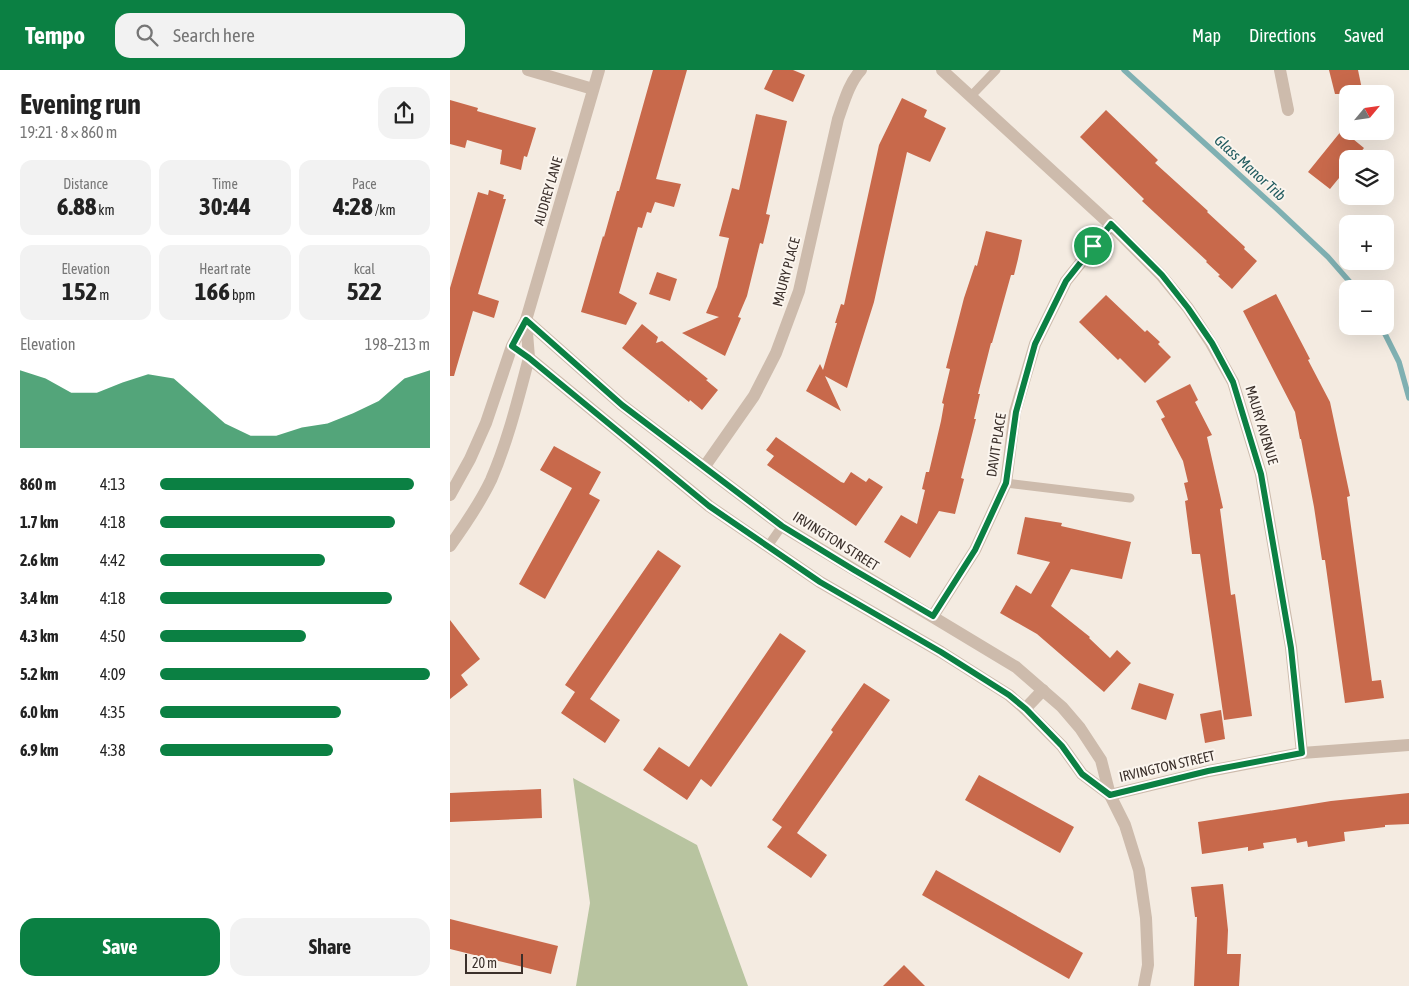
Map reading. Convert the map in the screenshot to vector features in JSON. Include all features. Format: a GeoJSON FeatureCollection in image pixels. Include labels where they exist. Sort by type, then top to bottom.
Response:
{"type":"FeatureCollection","features":[{"type":"Feature","properties":{"kind":"street"},"geometry":{"type":"LineString","coordinates":[[528,70],[593,89]]}},
{"type":"Feature","properties":{"kind":"street","name":"AUDREY LANE"},"geometry":{"type":"LineString","coordinates":[[450,495],[470,459],[486,423],[512,346],[526,320],[599,70]]}},
{"type":"Feature","properties":{"kind":"street","name":"MAURY PLACE"},"geometry":{"type":"LineString","coordinates":[[705,466],[754,396],[776,354],[800,291],[838,119],[845,98],[861,70]]}},
{"type":"Feature","properties":{"kind":"street","name":"MAURY AVENUE"},"geometry":{"type":"LineString","coordinates":[[942,70],[1111,224],[1162,275],[1212,343],[1233,382],[1261,474],[1291,648],[1302,753]]}},
{"type":"Feature","properties":{"kind":"street"},"geometry":{"type":"LineString","coordinates":[[1280,70],[1288,110]]}},
{"type":"Feature","properties":{"kind":"street","name":"DAVIT PLACE"},"geometry":{"type":"LineString","coordinates":[[933,616],[975,550],[1006,483],[1016,412],[1035,344],[1066,281],[1111,224]]}},
{"type":"Feature","properties":{"kind":"street","name":"AUDREY LANE"},"geometry":{"type":"LineString","coordinates":[[450,546],[470,517],[490,480],[510,430],[529,358],[526,320]]}},
{"type":"Feature","properties":{"kind":"street","name":"IRVINGTON STREET"},"geometry":{"type":"LineString","coordinates":[[526,320],[622,405],[782,526],[1016,667],[1062,708],[1080,728],[1101,760],[1110,795]]}},
{"type":"Feature","properties":{"kind":"street","name":"IRVINGTON STREET"},"geometry":{"type":"LineString","coordinates":[[512,346],[709,506],[820,582],[941,652],[983,678],[1026,709],[1062,746],[1082,774],[1110,795]]}},
{"type":"Feature","properties":{"kind":"street"},"geometry":{"type":"LineString","coordinates":[[1026,709],[1043,690]]}},
{"type":"Feature","properties":{"kind":"street","name":"IRVINGTON STREET"},"geometry":{"type":"LineString","coordinates":[[1110,795],[1208,771],[1302,753],[1409,745]]}},
{"type":"Feature","properties":{"kind":"street"},"geometry":{"type":"LineString","coordinates":[[1110,795],[1125,825],[1139,870],[1146,918],[1148,965],[1144,986]]}},
{"type":"Feature","properties":{"kind":"lane"},"geometry":{"type":"LineString","coordinates":[[970,96],[996,70]]}},
{"type":"Feature","properties":{"kind":"lane"},"geometry":{"type":"LineString","coordinates":[[1006,483],[1130,498]]}},
{"type":"Feature","properties":{"kind":"lane"},"geometry":{"type":"LineString","coordinates":[[768,546],[782,526]]}},
{"type":"Feature","properties":{"kind":"green space"},"geometry":{"type":"Polygon","coordinates":[[[573,778],[697,845],[748,986],[576,986],[590,903],[573,778]]]}},
{"type":"Feature","properties":{"kind":"building"},"geometry":{"type":"Polygon","coordinates":[[[653,70],[687,70],[656,179],[681,184],[674,207],[655,202],[651,213],[647,212],[642,228],[638,227],[619,293],[637,303],[626,325],[581,312],[617,191],[619,191],[653,70]]]}},
{"type":"Feature","properties":{"kind":"building"},"geometry":{"type":"Polygon","coordinates":[[[773,70],[793,70],[805,75],[793,102],[764,89],[773,70]]]}},
{"type":"Feature","properties":{"kind":"building"},"geometry":{"type":"Polygon","coordinates":[[[1329,70],[1358,70],[1361,85],[1339,85],[1339,94],[1335,94],[1329,70]]]}},
{"type":"Feature","properties":{"kind":"building"},"geometry":{"type":"Polygon","coordinates":[[[902,98],[927,110],[924,117],[946,128],[930,162],[907,152],[874,302],[847,388],[825,376],[841,411],[806,391],[820,364],[823,370],[841,304],[844,305],[879,145],[902,98]]]}},
{"type":"Feature","properties":{"kind":"building"},"geometry":{"type":"Polygon","coordinates":[[[450,100],[478,108],[477,111],[536,128],[527,157],[524,156],[521,170],[500,164],[502,150],[467,140],[465,148],[450,144],[450,100]]]}},
{"type":"Feature","properties":{"kind":"building"},"geometry":{"type":"Polygon","coordinates":[[[1106,110],[1158,160],[1155,163],[1208,211],[1257,261],[1232,289],[1218,276],[1220,275],[1207,261],[1142,201],[1144,199],[1080,137],[1106,110]]]}},
{"type":"Feature","properties":{"kind":"building"},"geometry":{"type":"Polygon","coordinates":[[[756,114],[787,121],[766,214],[770,215],[763,244],[760,243],[747,296],[738,317],[741,318],[725,356],[682,333],[719,317],[706,313],[717,287],[729,238],[719,236],[732,188],[739,190],[756,114]]]}},
{"type":"Feature","properties":{"kind":"building"},"geometry":{"type":"Polygon","coordinates":[[[1339,134],[1339,140],[1354,140],[1364,148],[1362,150],[1339,150],[1339,178],[1330,189],[1308,172],[1339,134]]]}},
{"type":"Feature","properties":{"kind":"building"},"geometry":{"type":"Polygon","coordinates":[[[489,190],[504,195],[503,199],[506,199],[478,294],[499,301],[494,318],[473,311],[454,376],[450,376],[450,288],[478,192],[488,195],[489,190]]]}},
{"type":"Feature","properties":{"kind":"building"},"geometry":{"type":"Polygon","coordinates":[[[986,231],[1022,240],[1018,259],[1014,275],[1011,275],[978,394],[980,394],[974,419],[976,419],[961,478],[964,479],[955,514],[939,511],[910,558],[884,542],[901,515],[917,524],[925,490],[922,489],[926,472],[929,472],[941,421],[944,404],[942,403],[950,369],[946,368],[964,298],[975,265],[977,266],[986,231]]]}},
{"type":"Feature","properties":{"kind":"building"},"geometry":{"type":"Polygon","coordinates":[[[657,272],[677,279],[670,301],[649,294],[657,272]]]}},
{"type":"Feature","properties":{"kind":"building"},"geometry":{"type":"Polygon","coordinates":[[[1276,294],[1330,402],[1350,496],[1347,497],[1372,681],[1381,680],[1384,698],[1345,703],[1325,560],[1322,560],[1314,507],[1295,412],[1243,311],[1276,294]]]}},
{"type":"Feature","properties":{"kind":"building"},"geometry":{"type":"Polygon","coordinates":[[[1106,295],[1145,332],[1147,330],[1160,342],[1158,344],[1171,357],[1145,383],[1079,322],[1106,295]]]}},
{"type":"Feature","properties":{"kind":"building"},"geometry":{"type":"Polygon","coordinates":[[[642,324],[658,337],[656,343],[662,341],[708,379],[706,380],[718,390],[702,410],[690,400],[689,402],[622,348],[642,324]]]}},
{"type":"Feature","properties":{"kind":"building"},"geometry":{"type":"Polygon","coordinates":[[[1190,384],[1198,400],[1195,402],[1212,435],[1207,437],[1223,508],[1220,509],[1231,595],[1235,594],[1252,716],[1224,720],[1200,554],[1192,554],[1185,501],[1188,500],[1184,483],[1188,482],[1183,461],[1161,419],[1165,417],[1156,401],[1190,384]]]}},
{"type":"Feature","properties":{"kind":"building"},"geometry":{"type":"Polygon","coordinates":[[[776,437],[841,482],[844,483],[851,472],[866,482],[869,478],[883,487],[856,526],[767,465],[774,456],[766,450],[776,437]]]}},
{"type":"Feature","properties":{"kind":"building"},"geometry":{"type":"Polygon","coordinates":[[[554,446],[601,472],[589,494],[600,500],[545,599],[519,584],[572,488],[540,470],[554,446]]]}},
{"type":"Feature","properties":{"kind":"building"},"geometry":{"type":"Polygon","coordinates":[[[1025,517],[1062,523],[1061,526],[1131,542],[1122,579],[1071,569],[1051,606],[1090,637],[1110,658],[1117,650],[1131,663],[1104,692],[1037,634],[1000,613],[1016,585],[1031,594],[1050,562],[1017,554],[1025,517]]]}},
{"type":"Feature","properties":{"kind":"building"},"geometry":{"type":"Polygon","coordinates":[[[658,550],[681,566],[590,699],[620,720],[605,743],[561,713],[575,692],[565,685],[658,550]]]}},
{"type":"Feature","properties":{"kind":"building"},"geometry":{"type":"Polygon","coordinates":[[[450,620],[480,659],[461,675],[468,685],[450,699],[450,620]]]}},
{"type":"Feature","properties":{"kind":"building"},"geometry":{"type":"Polygon","coordinates":[[[780,633],[806,651],[711,787],[701,779],[687,800],[643,770],[659,747],[689,767],[780,633]]]}},
{"type":"Feature","properties":{"kind":"building"},"geometry":{"type":"Polygon","coordinates":[[[864,683],[890,700],[797,833],[827,855],[811,878],[767,847],[782,827],[772,820],[833,732],[831,730],[864,683]]]}},
{"type":"Feature","properties":{"kind":"building"},"geometry":{"type":"Polygon","coordinates":[[[1139,683],[1174,694],[1166,720],[1131,709],[1139,683]]]}},
{"type":"Feature","properties":{"kind":"building"},"geometry":{"type":"Polygon","coordinates":[[[1221,710],[1225,739],[1205,743],[1200,714],[1221,710]]]}},
{"type":"Feature","properties":{"kind":"building"},"geometry":{"type":"Polygon","coordinates":[[[979,775],[1074,827],[1060,853],[965,800],[979,775]]]}},
{"type":"Feature","properties":{"kind":"building"},"geometry":{"type":"Polygon","coordinates":[[[541,789],[542,818],[450,822],[450,793],[541,789]]]}},
{"type":"Feature","properties":{"kind":"building"},"geometry":{"type":"Polygon","coordinates":[[[1409,793],[1409,824],[1385,825],[1385,827],[1344,832],[1345,841],[1308,847],[1307,841],[1297,843],[1296,838],[1263,843],[1264,848],[1248,851],[1248,847],[1202,854],[1198,822],[1331,801],[1409,793]]]}},
{"type":"Feature","properties":{"kind":"building"},"geometry":{"type":"Polygon","coordinates":[[[936,870],[1083,953],[1069,979],[922,895],[936,870]]]}},
{"type":"Feature","properties":{"kind":"building"},"geometry":{"type":"Polygon","coordinates":[[[1223,884],[1228,930],[1227,954],[1241,954],[1239,986],[1194,986],[1197,917],[1195,917],[1191,887],[1223,884]]]}},
{"type":"Feature","properties":{"kind":"building"},"geometry":{"type":"Polygon","coordinates":[[[450,919],[558,946],[551,974],[450,949],[450,919]]]}},
{"type":"Feature","properties":{"kind":"building"},"geometry":{"type":"Polygon","coordinates":[[[904,965],[925,986],[883,986],[904,965]]]}},
{"type":"Feature","properties":{"kind":"waterway","name":"Glass Manor Trib"},"geometry":{"type":"LineString","coordinates":[[1124,70],[1277,209],[1328,257],[1348,280]]}},
{"type":"Feature","properties":{"kind":"waterway","name":"Glass Manor Trib"},"geometry":{"type":"LineString","coordinates":[[1386,335],[1399,362],[1409,398]]}},
{"type":"Feature","properties":{"kind":"route"},"geometry":{"type":"LineString","coordinates":[[1111,224],[1162,275],[1188,308],[1212,343],[1233,382],[1261,474],[1291,648],[1302,753],[1208,771],[1110,795],[1082,774],[1062,746],[1026,709],[1009,695],[941,652],[820,582],[709,506],[512,346],[526,320],[622,405],[782,526],[933,616],[975,550],[1006,483],[1016,412],[1035,344],[1066,281],[1093,246],[1111,224]]}}]}
